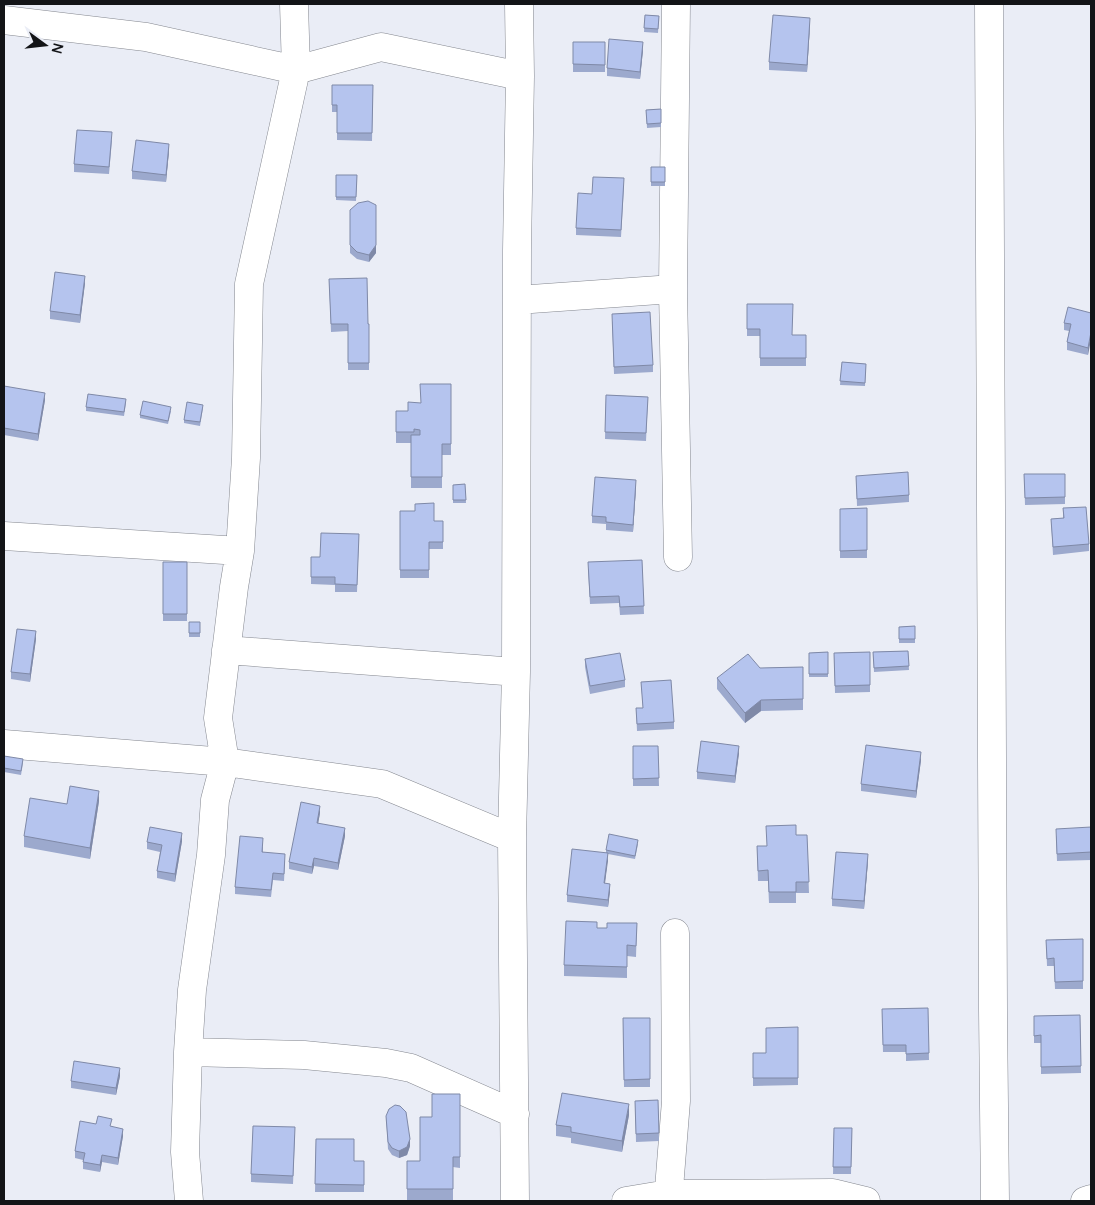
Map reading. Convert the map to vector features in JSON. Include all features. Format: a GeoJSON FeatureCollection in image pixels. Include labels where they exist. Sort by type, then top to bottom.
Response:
{"type":"FeatureCollection","features":[{"type":"Feature","properties":{"kind":"street"},"geometry":{"type":"LineString","coordinates":[[189,1201],[185,1152],[192,990],[211,855],[216,800],[225,762],[218,718],[240,550],[246,458],[249,284],[296,70],[294,4]]}},
{"type":"Feature","properties":{"kind":"street"},"geometry":{"type":"LineString","coordinates":[[515,1201],[512,838],[516,672],[519,4]]}},
{"type":"Feature","properties":{"kind":"street"},"geometry":{"type":"LineString","coordinates":[[676,4],[673,289],[678,557]]}},
{"type":"Feature","properties":{"kind":"street"},"geometry":{"type":"LineString","coordinates":[[989,4],[995,1201]]}},
{"type":"Feature","properties":{"kind":"street"},"geometry":{"type":"LineString","coordinates":[[4,20],[146,37],[296,70],[381,47],[520,76]]}},
{"type":"Feature","properties":{"kind":"street"},"geometry":{"type":"LineString","coordinates":[[517,300],[673,289]]}},
{"type":"Feature","properties":{"kind":"street"},"geometry":{"type":"LineString","coordinates":[[4,536],[240,550]]}},
{"type":"Feature","properties":{"kind":"street"},"geometry":{"type":"LineString","coordinates":[[226,650],[516,672]]}},
{"type":"Feature","properties":{"kind":"street"},"geometry":{"type":"LineString","coordinates":[[4,744],[225,762],[382,784],[512,838]]}},
{"type":"Feature","properties":{"kind":"street"},"geometry":{"type":"LineString","coordinates":[[668,1198],[676,1100],[675,933]]}},
{"type":"Feature","properties":{"kind":"street"},"geometry":{"type":"LineString","coordinates":[[188,1052],[304,1054],[386,1063],[411,1068],[515,1114]]}},
{"type":"Feature","properties":{"kind":"street"},"geometry":{"type":"LineString","coordinates":[[626,1201],[833,1193],[866,1201]]}},
{"type":"Feature","properties":{"kind":"street"},"geometry":{"type":"LineString","coordinates":[[1085,1201],[1091,1200]]}},
{"type":"Feature","properties":{"kind":"building"},"geometry":{"type":"Polygon","coordinates":[[[645,15],[659,16],[658,29],[644,28],[645,15]]]}},
{"type":"Feature","properties":{"kind":"building"},"geometry":{"type":"Polygon","coordinates":[[[773,15],[810,18],[807,65],[769,62],[773,15]]]}},
{"type":"Feature","properties":{"kind":"building"},"geometry":{"type":"Polygon","coordinates":[[[609,39],[643,42],[640,72],[607,68],[609,39]]]}},
{"type":"Feature","properties":{"kind":"building"},"geometry":{"type":"Polygon","coordinates":[[[573,42],[605,42],[605,65],[573,64],[573,42]]]}},
{"type":"Feature","properties":{"kind":"building"},"geometry":{"type":"Polygon","coordinates":[[[332,85],[373,85],[372,133],[337,133],[337,105],[332,105],[332,85]]]}},
{"type":"Feature","properties":{"kind":"building"},"geometry":{"type":"Polygon","coordinates":[[[661,109],[661,123],[647,124],[646,110],[661,109]]]}},
{"type":"Feature","properties":{"kind":"building"},"geometry":{"type":"Polygon","coordinates":[[[77,130],[112,132],[109,167],[74,164],[77,130]]]}},
{"type":"Feature","properties":{"kind":"building"},"geometry":{"type":"Polygon","coordinates":[[[136,140],[169,144],[166,175],[132,171],[136,140]]]}},
{"type":"Feature","properties":{"kind":"building"},"geometry":{"type":"Polygon","coordinates":[[[651,167],[665,167],[665,182],[651,182],[651,167]]]}},
{"type":"Feature","properties":{"kind":"building"},"geometry":{"type":"Polygon","coordinates":[[[336,175],[357,175],[356,197],[336,197],[336,175]]]}},
{"type":"Feature","properties":{"kind":"building"},"geometry":{"type":"Polygon","coordinates":[[[593,177],[624,178],[621,230],[576,228],[578,193],[592,194],[593,177]]]}},
{"type":"Feature","properties":{"kind":"building"},"geometry":{"type":"Polygon","coordinates":[[[368,201],[376,205],[376,245],[369,255],[357,252],[350,245],[350,210],[358,203],[368,201]]]}},
{"type":"Feature","properties":{"kind":"building"},"geometry":{"type":"Polygon","coordinates":[[[55,272],[85,276],[80,315],[50,311],[55,272]]]}},
{"type":"Feature","properties":{"kind":"building"},"geometry":{"type":"Polygon","coordinates":[[[367,278],[369,363],[348,363],[348,324],[331,324],[329,279],[367,278]]]}},
{"type":"Feature","properties":{"kind":"building"},"geometry":{"type":"Polygon","coordinates":[[[747,304],[793,304],[792,335],[806,335],[806,358],[760,358],[760,329],[747,329],[747,304]]]}},
{"type":"Feature","properties":{"kind":"building"},"geometry":{"type":"Polygon","coordinates":[[[1068,307],[1091,313],[1091,332],[1088,348],[1067,342],[1071,324],[1064,323],[1068,307]]]}},
{"type":"Feature","properties":{"kind":"building"},"geometry":{"type":"Polygon","coordinates":[[[650,312],[653,365],[614,367],[612,314],[650,312]]]}},
{"type":"Feature","properties":{"kind":"building"},"geometry":{"type":"Polygon","coordinates":[[[842,362],[866,364],[865,383],[840,381],[842,362]]]}},
{"type":"Feature","properties":{"kind":"building"},"geometry":{"type":"Polygon","coordinates":[[[420,384],[451,384],[451,444],[442,444],[442,477],[411,477],[411,435],[420,435],[420,430],[396,432],[396,411],[408,411],[408,402],[421,403],[420,384]]]}},
{"type":"Feature","properties":{"kind":"building"},"geometry":{"type":"Polygon","coordinates":[[[4,386],[45,393],[38,434],[4,428],[4,386]]]}},
{"type":"Feature","properties":{"kind":"building"},"geometry":{"type":"Polygon","coordinates":[[[88,394],[126,399],[124,412],[86,407],[88,394]]]}},
{"type":"Feature","properties":{"kind":"building"},"geometry":{"type":"Polygon","coordinates":[[[606,395],[648,397],[646,433],[605,432],[606,395]]]}},
{"type":"Feature","properties":{"kind":"building"},"geometry":{"type":"Polygon","coordinates":[[[143,401],[171,407],[168,421],[140,415],[143,401]]]}},
{"type":"Feature","properties":{"kind":"building"},"geometry":{"type":"Polygon","coordinates":[[[187,402],[203,405],[200,422],[184,420],[187,402]]]}},
{"type":"Feature","properties":{"kind":"building"},"geometry":{"type":"Polygon","coordinates":[[[908,472],[909,495],[857,499],[856,476],[908,472]]]}},
{"type":"Feature","properties":{"kind":"building"},"geometry":{"type":"Polygon","coordinates":[[[1024,474],[1065,474],[1065,497],[1025,498],[1024,474]]]}},
{"type":"Feature","properties":{"kind":"building"},"geometry":{"type":"Polygon","coordinates":[[[595,477],[636,480],[633,525],[606,522],[606,517],[592,516],[595,477]]]}},
{"type":"Feature","properties":{"kind":"building"},"geometry":{"type":"Polygon","coordinates":[[[465,484],[466,500],[453,500],[453,485],[465,484]]]}},
{"type":"Feature","properties":{"kind":"building"},"geometry":{"type":"Polygon","coordinates":[[[434,503],[434,521],[443,521],[443,542],[429,542],[429,570],[400,570],[400,511],[415,511],[415,504],[434,503]]]}},
{"type":"Feature","properties":{"kind":"building"},"geometry":{"type":"Polygon","coordinates":[[[1086,507],[1089,544],[1053,547],[1051,519],[1064,518],[1063,508],[1086,507]]]}},
{"type":"Feature","properties":{"kind":"building"},"geometry":{"type":"Polygon","coordinates":[[[867,508],[867,550],[840,551],[840,509],[867,508]]]}},
{"type":"Feature","properties":{"kind":"building"},"geometry":{"type":"Polygon","coordinates":[[[321,533],[359,534],[357,585],[335,584],[335,577],[311,577],[311,557],[320,557],[321,533]]]}},
{"type":"Feature","properties":{"kind":"building"},"geometry":{"type":"Polygon","coordinates":[[[642,560],[644,606],[620,607],[619,596],[590,597],[588,562],[642,560]]]}},
{"type":"Feature","properties":{"kind":"building"},"geometry":{"type":"Polygon","coordinates":[[[163,562],[187,562],[187,614],[163,614],[163,562]]]}},
{"type":"Feature","properties":{"kind":"building"},"geometry":{"type":"Polygon","coordinates":[[[189,622],[200,622],[200,633],[189,633],[189,622]]]}},
{"type":"Feature","properties":{"kind":"building"},"geometry":{"type":"Polygon","coordinates":[[[915,626],[915,639],[899,639],[899,627],[915,626]]]}},
{"type":"Feature","properties":{"kind":"building"},"geometry":{"type":"Polygon","coordinates":[[[17,629],[36,631],[30,674],[11,672],[17,629]]]}},
{"type":"Feature","properties":{"kind":"building"},"geometry":{"type":"Polygon","coordinates":[[[908,651],[909,666],[874,668],[873,652],[908,651]]]}},
{"type":"Feature","properties":{"kind":"building"},"geometry":{"type":"Polygon","coordinates":[[[828,652],[828,674],[809,674],[809,653],[828,652]]]}},
{"type":"Feature","properties":{"kind":"building"},"geometry":{"type":"Polygon","coordinates":[[[870,652],[870,685],[835,686],[834,653],[870,652]]]}},
{"type":"Feature","properties":{"kind":"building"},"geometry":{"type":"Polygon","coordinates":[[[620,653],[625,680],[590,686],[585,659],[620,653]]]}},
{"type":"Feature","properties":{"kind":"building"},"geometry":{"type":"Polygon","coordinates":[[[748,654],[760,668],[803,667],[803,699],[761,700],[745,713],[717,678],[748,654]]]}},
{"type":"Feature","properties":{"kind":"building"},"geometry":{"type":"Polygon","coordinates":[[[671,680],[674,722],[637,724],[636,708],[643,708],[641,682],[671,680]]]}},
{"type":"Feature","properties":{"kind":"building"},"geometry":{"type":"Polygon","coordinates":[[[701,741],[739,746],[735,776],[697,772],[701,741]]]}},
{"type":"Feature","properties":{"kind":"building"},"geometry":{"type":"Polygon","coordinates":[[[866,745],[921,752],[916,791],[861,784],[866,745]]]}},
{"type":"Feature","properties":{"kind":"building"},"geometry":{"type":"Polygon","coordinates":[[[633,746],[658,746],[659,778],[633,779],[633,746]]]}},
{"type":"Feature","properties":{"kind":"building"},"geometry":{"type":"Polygon","coordinates":[[[4,756],[23,759],[21,771],[4,768],[4,756]]]}},
{"type":"Feature","properties":{"kind":"building"},"geometry":{"type":"Polygon","coordinates":[[[70,786],[99,791],[90,848],[24,836],[30,798],[67,804],[70,786]]]}},
{"type":"Feature","properties":{"kind":"building"},"geometry":{"type":"Polygon","coordinates":[[[301,802],[320,806],[317,823],[345,828],[338,863],[314,858],[312,867],[289,862],[301,802]]]}},
{"type":"Feature","properties":{"kind":"building"},"geometry":{"type":"Polygon","coordinates":[[[796,825],[796,835],[807,835],[809,882],[796,882],[796,892],[769,892],[768,870],[758,871],[757,846],[767,846],[766,826],[796,825]]]}},
{"type":"Feature","properties":{"kind":"building"},"geometry":{"type":"Polygon","coordinates":[[[150,827],[182,833],[175,874],[157,871],[162,845],[147,842],[150,827]]]}},
{"type":"Feature","properties":{"kind":"building"},"geometry":{"type":"Polygon","coordinates":[[[1091,827],[1091,852],[1057,854],[1056,829],[1091,827]]]}},
{"type":"Feature","properties":{"kind":"building"},"geometry":{"type":"Polygon","coordinates":[[[609,834],[638,840],[635,856],[606,850],[609,834]]]}},
{"type":"Feature","properties":{"kind":"building"},"geometry":{"type":"Polygon","coordinates":[[[240,836],[263,838],[262,852],[285,854],[284,874],[273,873],[271,890],[235,887],[240,836]]]}},
{"type":"Feature","properties":{"kind":"building"},"geometry":{"type":"Polygon","coordinates":[[[572,849],[608,853],[604,883],[610,884],[608,900],[567,895],[572,849]]]}},
{"type":"Feature","properties":{"kind":"building"},"geometry":{"type":"Polygon","coordinates":[[[836,852],[868,854],[864,901],[832,899],[836,852]]]}},
{"type":"Feature","properties":{"kind":"building"},"geometry":{"type":"Polygon","coordinates":[[[566,921],[597,922],[597,928],[607,928],[607,923],[637,923],[636,946],[627,945],[627,967],[564,965],[566,921]]]}},
{"type":"Feature","properties":{"kind":"building"},"geometry":{"type":"Polygon","coordinates":[[[1083,939],[1083,981],[1055,982],[1054,958],[1047,959],[1046,940],[1083,939]]]}},
{"type":"Feature","properties":{"kind":"building"},"geometry":{"type":"Polygon","coordinates":[[[928,1008],[929,1053],[906,1054],[906,1045],[883,1045],[882,1009],[928,1008]]]}},
{"type":"Feature","properties":{"kind":"building"},"geometry":{"type":"Polygon","coordinates":[[[1080,1015],[1081,1066],[1041,1067],[1041,1035],[1034,1036],[1034,1016],[1080,1015]]]}},
{"type":"Feature","properties":{"kind":"building"},"geometry":{"type":"Polygon","coordinates":[[[623,1018],[650,1018],[650,1079],[624,1080],[623,1018]]]}},
{"type":"Feature","properties":{"kind":"building"},"geometry":{"type":"Polygon","coordinates":[[[798,1027],[798,1078],[753,1078],[753,1053],[766,1053],[766,1028],[798,1027]]]}},
{"type":"Feature","properties":{"kind":"building"},"geometry":{"type":"Polygon","coordinates":[[[74,1061],[120,1068],[116,1088],[71,1081],[74,1061]]]}},
{"type":"Feature","properties":{"kind":"building"},"geometry":{"type":"Polygon","coordinates":[[[562,1093],[629,1104],[622,1141],[571,1132],[571,1127],[556,1125],[562,1093]]]}},
{"type":"Feature","properties":{"kind":"building"},"geometry":{"type":"Polygon","coordinates":[[[432,1094],[460,1094],[460,1157],[453,1157],[453,1189],[407,1189],[407,1161],[420,1161],[420,1117],[432,1117],[432,1094]]]}},
{"type":"Feature","properties":{"kind":"building"},"geometry":{"type":"Polygon","coordinates":[[[658,1100],[659,1133],[636,1134],[635,1101],[658,1100]]]}},
{"type":"Feature","properties":{"kind":"building"},"geometry":{"type":"Polygon","coordinates":[[[395,1105],[400,1106],[406,1112],[410,1139],[407,1147],[399,1151],[392,1148],[388,1142],[386,1116],[389,1109],[395,1105]]]}},
{"type":"Feature","properties":{"kind":"building"},"geometry":{"type":"Polygon","coordinates":[[[98,1116],[112,1119],[110,1126],[123,1129],[118,1158],[102,1155],[100,1165],[83,1162],[85,1153],[75,1151],[80,1121],[96,1124],[98,1116]]]}},
{"type":"Feature","properties":{"kind":"building"},"geometry":{"type":"Polygon","coordinates":[[[253,1126],[295,1127],[293,1176],[251,1174],[253,1126]]]}},
{"type":"Feature","properties":{"kind":"building"},"geometry":{"type":"Polygon","coordinates":[[[834,1128],[852,1128],[851,1167],[833,1167],[834,1128]]]}},
{"type":"Feature","properties":{"kind":"building"},"geometry":{"type":"Polygon","coordinates":[[[316,1139],[354,1139],[354,1161],[364,1161],[364,1185],[315,1184],[316,1139]]]}}]}
